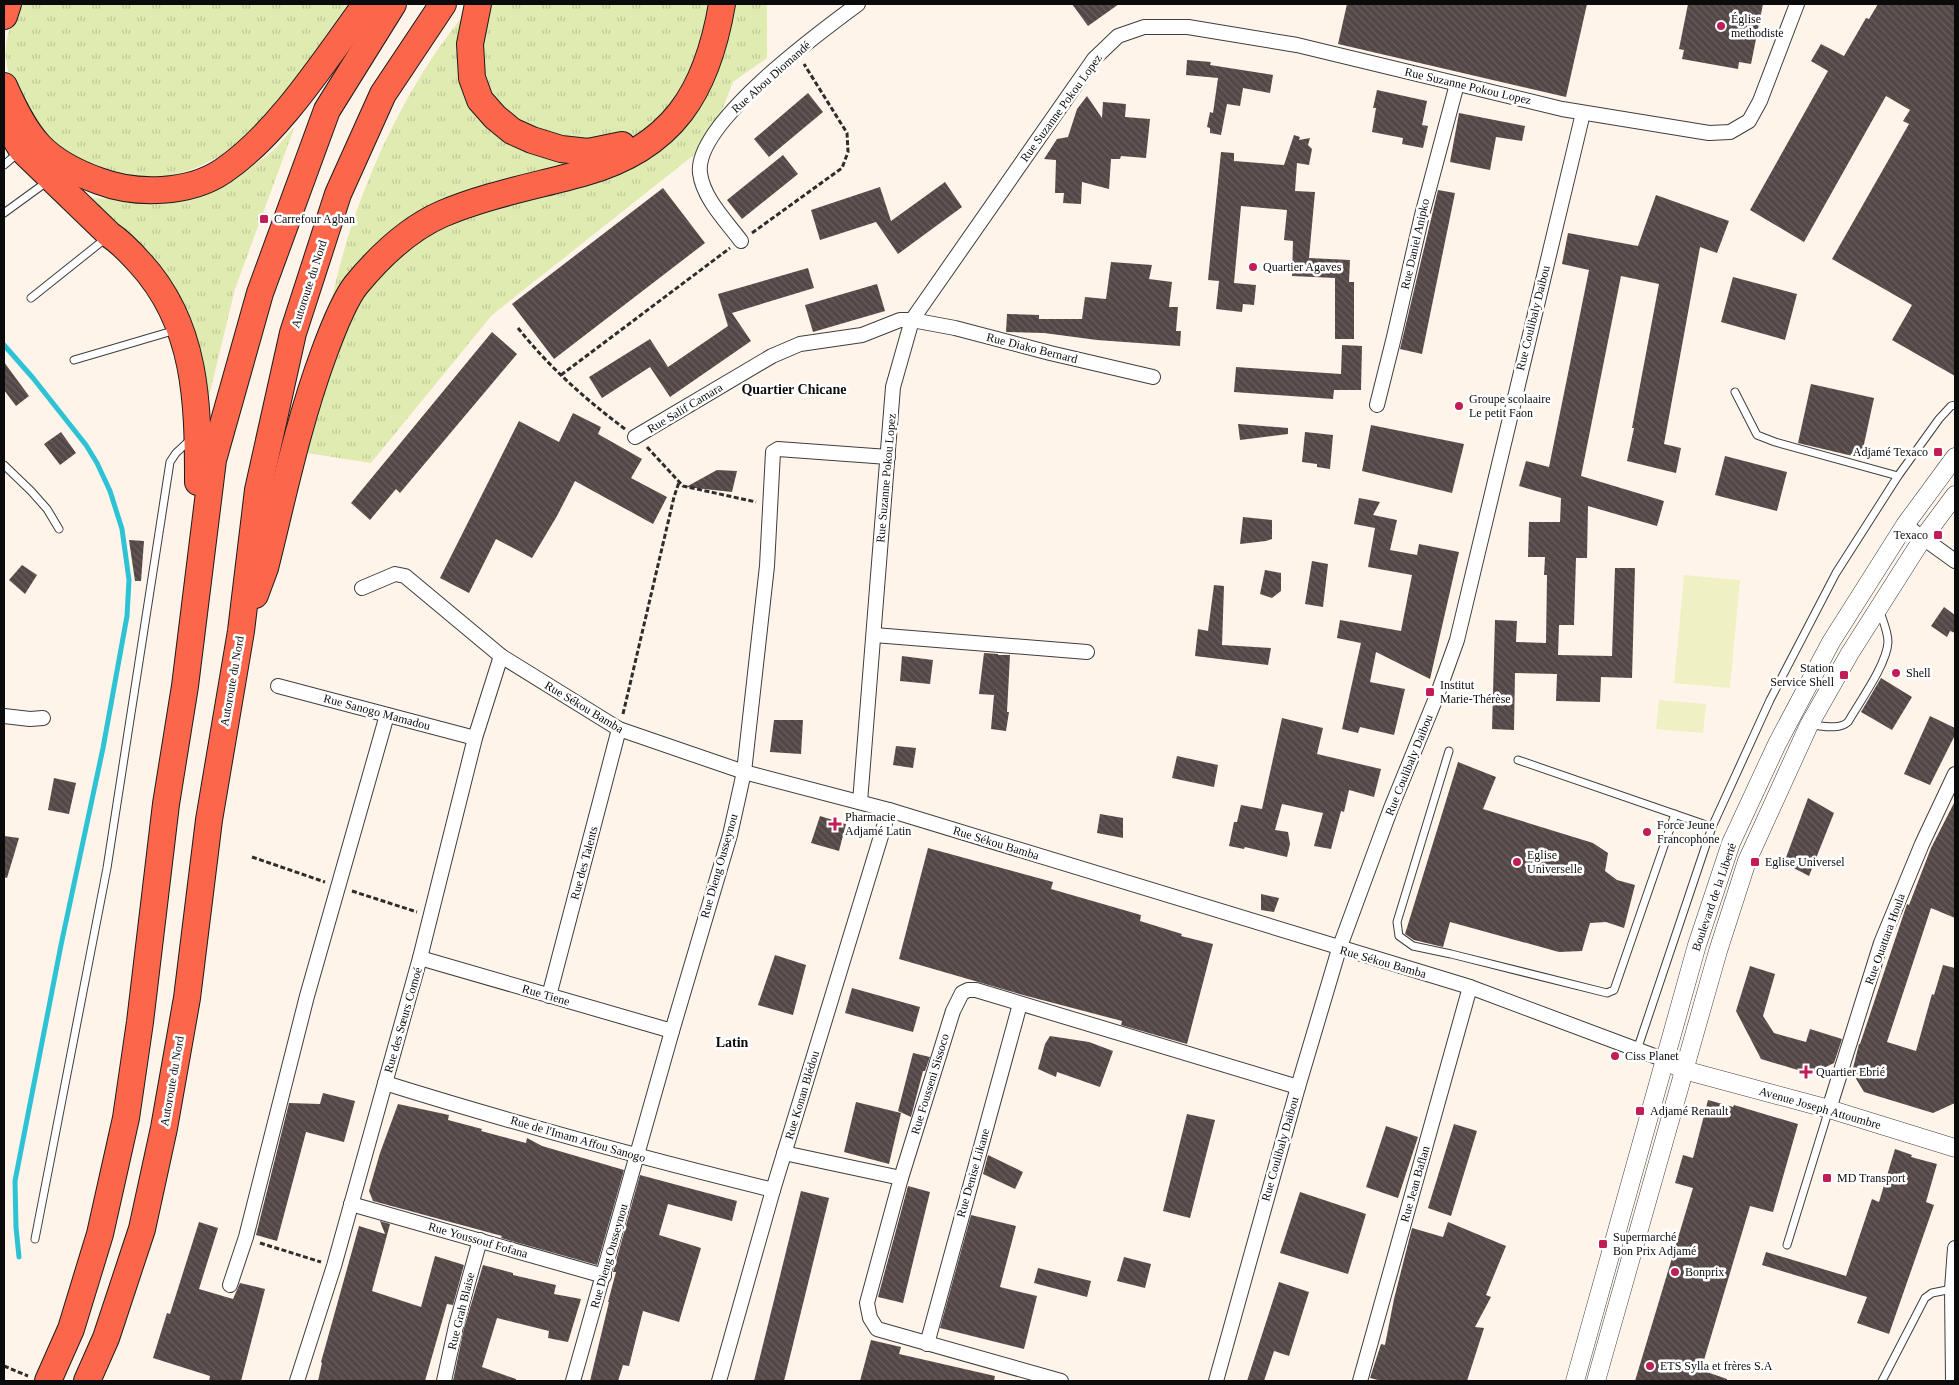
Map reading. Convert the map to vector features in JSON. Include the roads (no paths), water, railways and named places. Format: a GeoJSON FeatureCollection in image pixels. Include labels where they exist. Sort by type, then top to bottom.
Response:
{"type":"FeatureCollection","features":[{"type":"Feature","properties":{"kind":"highway"},"geometry":{"type":"LineString","coordinates":[[4,16],[8,4]]}},
{"type":"Feature","properties":{"kind":"highway"},"geometry":{"type":"LineString","coordinates":[[4,86],[18,119],[33,141],[59,164],[86,177],[115,187],[148,190],[194,184],[222,172],[263,137],[293,102],[366,4]]}},
{"type":"Feature","properties":{"kind":"highway"},"geometry":{"type":"LineString","coordinates":[[39,1379],[71,1329],[100,1234],[126,1118],[140,1022],[166,804],[186,686],[213,460],[260,293],[327,110],[392,4]]}},
{"type":"Feature","properties":{"kind":"highway","name":"Autoroute du Nord"},"geometry":{"type":"LineString","coordinates":[[87,1381],[106,1338],[142,1229],[164,1128],[187,998],[209,820],[241,631],[258,490],[281,380],[296,324],[338,194],[383,94],[443,4]]}},
{"type":"Feature","properties":{"kind":"highway"},"geometry":{"type":"LineString","coordinates":[[478,4],[470,44],[472,78],[480,100],[495,117],[512,131],[532,140],[561,149],[588,152],[623,145],[650,127],[667,106],[685,76],[698,38],[705,4]]}},
{"type":"Feature","properties":{"kind":"highway"},"geometry":{"type":"LineString","coordinates":[[241,631],[266,568],[310,391],[332,331],[355,286],[392,246],[441,215],[498,195],[585,172],[627,157],[657,138],[678,117],[694,92],[718,29],[722,4]]}},
{"type":"Feature","properties":{"kind":"highway"},"geometry":{"type":"LineString","coordinates":[[4,120],[13,158],[51,178],[110,235],[121,243],[147,271],[166,297],[181,328],[192,369],[198,432],[198,500],[202,547]]}},
{"type":"Feature","properties":{"kind":"street","name":"Rue Abou Diomandé"},"geometry":{"type":"LineString","coordinates":[[741,241],[705,192],[700,172],[702,152],[718,128],[744,98],[796,52],[858,4]]}},
{"type":"Feature","properties":{"kind":"street","name":"Rue Suzanne Pokou Lopez"},"geometry":{"type":"LineString","coordinates":[[860,802],[893,387],[912,320],[1094,59],[1118,36],[1144,27],[1188,27],[1297,45],[1583,113],[1709,133],[1730,132],[1749,121],[1760,101],[1797,4]]}},
{"type":"Feature","properties":{"kind":"street","name":"Rue Daniel Anipko"},"geometry":{"type":"LineString","coordinates":[[1377,405],[1422,215],[1457,84]]}},
{"type":"Feature","properties":{"kind":"street","name":"Rue Coulibaly Daibou"},"geometry":{"type":"LineString","coordinates":[[1216,1381],[1298,1087],[1339,949],[1391,808],[1438,694],[1457,640],[1583,113]]}},
{"type":"Feature","properties":{"kind":"street","name":"Rue Salif Camara"},"geometry":{"type":"LineString","coordinates":[[635,437],[772,356],[800,344],[862,336],[900,320],[912,320]]}},
{"type":"Feature","properties":{"kind":"street","name":"Rue Diako Bernard"},"geometry":{"type":"LineString","coordinates":[[912,320],[955,328],[1152,377]]}},
{"type":"Feature","properties":{"kind":"street","name":"Rue Dieng Ousseynou"},"geometry":{"type":"LineString","coordinates":[[573,1381],[730,835],[744,772],[767,566],[772,452],[778,449],[888,456]]}},
{"type":"Feature","properties":{"kind":"street","name":"Boulevard de la Liberté"},"geometry":{"type":"LineString","coordinates":[[1575,1381],[1697,945],[1731,843],[1777,744],[1831,642],[1905,525],[1955,457]]}},
{"type":"Feature","properties":{"kind":"street","name":"Boulevard de la Liberté"},"geometry":{"type":"LineString","coordinates":[[1596,1381],[1718,951],[1747,860],[1809,725],[1850,653],[1924,538],[1955,495]]}},
{"type":"Feature","properties":{"kind":"street"},"geometry":{"type":"LineString","coordinates":[[1905,525],[1955,561]]}},
{"type":"Feature","properties":{"kind":"street","name":"Rue Sékou Bamba"},"geometry":{"type":"LineString","coordinates":[[362,588],[395,574],[404,576],[501,656],[620,729],[744,772],[889,810],[1339,949],[1470,987],[1665,1060]]}},
{"type":"Feature","properties":{"kind":"street"},"geometry":{"type":"LineString","coordinates":[[874,635],[1087,652]]}},
{"type":"Feature","properties":{"kind":"street","name":"Rue des Sœurs Comoé"},"geometry":{"type":"LineString","coordinates":[[297,1381],[334,1266],[420,958],[475,738],[501,656]]}},
{"type":"Feature","properties":{"kind":"street","name":"Rue Sanogo Mamadou"},"geometry":{"type":"LineString","coordinates":[[278,686],[475,738]]}},
{"type":"Feature","properties":{"kind":"street"},"geometry":{"type":"LineString","coordinates":[[230,1285],[246,1237],[308,996],[387,715]]}},
{"type":"Feature","properties":{"kind":"street"},"geometry":{"type":"LineString","coordinates":[[4,716],[30,719],[43,718]]}},
{"type":"Feature","properties":{"kind":"street","name":"Rue des Talents"},"geometry":{"type":"LineString","coordinates":[[549,996],[620,729]]}},
{"type":"Feature","properties":{"kind":"street","name":"Rue Ouattara Houla"},"geometry":{"type":"LineString","coordinates":[[1829,1109],[1881,943],[1922,844],[1955,774]]}},
{"type":"Feature","properties":{"kind":"street","name":"Rue Konan Blédou"},"geometry":{"type":"LineString","coordinates":[[718,1381],[784,1153],[889,810]]}},
{"type":"Feature","properties":{"kind":"street","name":"Rue Tiene"},"geometry":{"type":"LineString","coordinates":[[420,958],[672,1032]]}},
{"type":"Feature","properties":{"kind":"street","name":"Rue Jean Baflan"},"geometry":{"type":"LineString","coordinates":[[1360,1381],[1470,987]]}},
{"type":"Feature","properties":{"kind":"street","name":"Rue Fousseni Sissoco"},"geometry":{"type":"LineString","coordinates":[[1061,1381],[877,1329],[870,1318],[867,1303],[900,1178],[936,1068],[946,1030],[962,993],[968,990],[976,990],[1298,1087]]}},
{"type":"Feature","properties":{"kind":"street","name":"Rue Denise Likane"},"geometry":{"type":"LineString","coordinates":[[927,1344],[1020,1004]]}},
{"type":"Feature","properties":{"kind":"street","name":"Avenue Joseph Attoumbre"},"geometry":{"type":"LineString","coordinates":[[1665,1060],[1684,1070],[1829,1109],[1955,1148]]}},
{"type":"Feature","properties":{"kind":"street","name":"Rue de l'Imam Affou Sanogo"},"geometry":{"type":"LineString","coordinates":[[385,1083],[638,1156],[773,1190]]}},
{"type":"Feature","properties":{"kind":"street"},"geometry":{"type":"LineString","coordinates":[[784,1153],[900,1178]]}},
{"type":"Feature","properties":{"kind":"street","name":"Rue Youssouf Fofana"},"geometry":{"type":"LineString","coordinates":[[351,1204],[604,1276]]}},
{"type":"Feature","properties":{"kind":"street","name":"Rue Grah Blaise"},"geometry":{"type":"LineString","coordinates":[[444,1381],[456,1326],[480,1240]]}},
{"type":"Feature","properties":{"kind":"street"},"geometry":{"type":"LineString","coordinates":[[1953,1381],[1954,1309],[1952,1289],[1955,1248]]}},
{"type":"Feature","properties":{"kind":"lane"},"geometry":{"type":"LineString","coordinates":[[4,213],[51,178]]}},
{"type":"Feature","properties":{"kind":"lane"},"geometry":{"type":"LineString","coordinates":[[31,298],[110,235]]}},
{"type":"Feature","properties":{"kind":"lane"},"geometry":{"type":"LineString","coordinates":[[74,360],[181,328]]}},
{"type":"Feature","properties":{"kind":"lane"},"geometry":{"type":"LineString","coordinates":[[1734,392],[1757,435],[1775,442],[1898,476]]}},
{"type":"Feature","properties":{"kind":"lane"},"geometry":{"type":"LineString","coordinates":[[1637,1050],[1712,828],[1770,700],[1836,573],[1898,476],[1939,419],[1951,406],[1955,405]]}},
{"type":"Feature","properties":{"kind":"lane"},"geometry":{"type":"LineString","coordinates":[[35,1239],[107,868],[170,462],[176,453],[198,432]]}},
{"type":"Feature","properties":{"kind":"lane"},"geometry":{"type":"LineString","coordinates":[[4,465],[47,509],[59,529]]}},
{"type":"Feature","properties":{"kind":"lane"},"geometry":{"type":"LineString","coordinates":[[1809,725],[1838,726],[1848,722],[1884,660],[1888,644],[1887,635],[1878,608]]}},
{"type":"Feature","properties":{"kind":"lane"},"geometry":{"type":"LineString","coordinates":[[1448,751],[1397,922],[1398,936],[1413,946],[1607,993],[1614,990],[1641,906],[1675,814]]}},
{"type":"Feature","properties":{"kind":"lane"},"geometry":{"type":"LineString","coordinates":[[1518,760],[1712,828]]}},
{"type":"Feature","properties":{"kind":"lane"},"geometry":{"type":"LineString","coordinates":[[1787,1245],[1829,1109]]}},
{"type":"Feature","properties":{"kind":"lane"},"geometry":{"type":"LineString","coordinates":[[1882,1381],[1925,1298],[1932,1294],[1952,1289]]}},
{"type":"Feature","properties":{"kind":"waterway"},"geometry":{"type":"LineString","coordinates":[[4,345],[33,378],[86,445],[97,463],[110,491],[122,529],[129,580],[127,616],[103,748],[61,945],[15,1181],[19,1257]]}},
{"type":"Feature","properties":{"kind":"place","name":"Église methodiste"},"geometry":{"type":"Point","coordinates":[1721,26]}},
{"type":"Feature","properties":{"kind":"place","name":"Carrefour Agban"},"geometry":{"type":"Point","coordinates":[264,219]}},
{"type":"Feature","properties":{"kind":"place","name":"Quartier Agaves"},"geometry":{"type":"Point","coordinates":[1253,267]}},
{"type":"Feature","properties":{"kind":"place","name":"Groupe scolaaire Le petit Faon"},"geometry":{"type":"Point","coordinates":[1459,406]}},
{"type":"Feature","properties":{"kind":"place","name":"Adjamé Texaco"},"geometry":{"type":"Point","coordinates":[1938,452]}},
{"type":"Feature","properties":{"kind":"place","name":"Texaco"},"geometry":{"type":"Point","coordinates":[1938,535]}},
{"type":"Feature","properties":{"kind":"place","name":"Shell"},"geometry":{"type":"Point","coordinates":[1896,673]}},
{"type":"Feature","properties":{"kind":"place","name":"Station Service Shell"},"geometry":{"type":"Point","coordinates":[1844,675]}},
{"type":"Feature","properties":{"kind":"place","name":"Institut Marie-Thérèse"},"geometry":{"type":"Point","coordinates":[1430,692]}},
{"type":"Feature","properties":{"kind":"place","name":"Pharmacie Adjamé Latin"},"geometry":{"type":"Point","coordinates":[835,824]}},
{"type":"Feature","properties":{"kind":"place","name":"Force Jeune Francophone"},"geometry":{"type":"Point","coordinates":[1647,832]}},
{"type":"Feature","properties":{"kind":"place","name":"Eglise Universelle"},"geometry":{"type":"Point","coordinates":[1517,862]}},
{"type":"Feature","properties":{"kind":"place","name":"Eglise Universel"},"geometry":{"type":"Point","coordinates":[1755,862]}},
{"type":"Feature","properties":{"kind":"place","name":"Ciss Planet"},"geometry":{"type":"Point","coordinates":[1615,1056]}},
{"type":"Feature","properties":{"kind":"place","name":"Quartier Ebrié"},"geometry":{"type":"Point","coordinates":[1806,1072]}},
{"type":"Feature","properties":{"kind":"place","name":"Adjamé Renault"},"geometry":{"type":"Point","coordinates":[1640,1111]}},
{"type":"Feature","properties":{"kind":"place","name":"MD Transport"},"geometry":{"type":"Point","coordinates":[1827,1178]}},
{"type":"Feature","properties":{"kind":"place","name":"Supermarché Bon Prix Adjamé"},"geometry":{"type":"Point","coordinates":[1603,1244]}},
{"type":"Feature","properties":{"kind":"place","name":"Bonprix"},"geometry":{"type":"Point","coordinates":[1675,1272]}},
{"type":"Feature","properties":{"kind":"place","name":"ETS Sylla et frères S.A"},"geometry":{"type":"Point","coordinates":[1650,1366]}},
{"type":"Feature","properties":{"kind":"district","name":"Quartier Chicane"},"geometry":{"type":"Point","coordinates":[794,389]}},
{"type":"Feature","properties":{"kind":"district","name":"Latin"},"geometry":{"type":"Point","coordinates":[732,1042]}}]}
